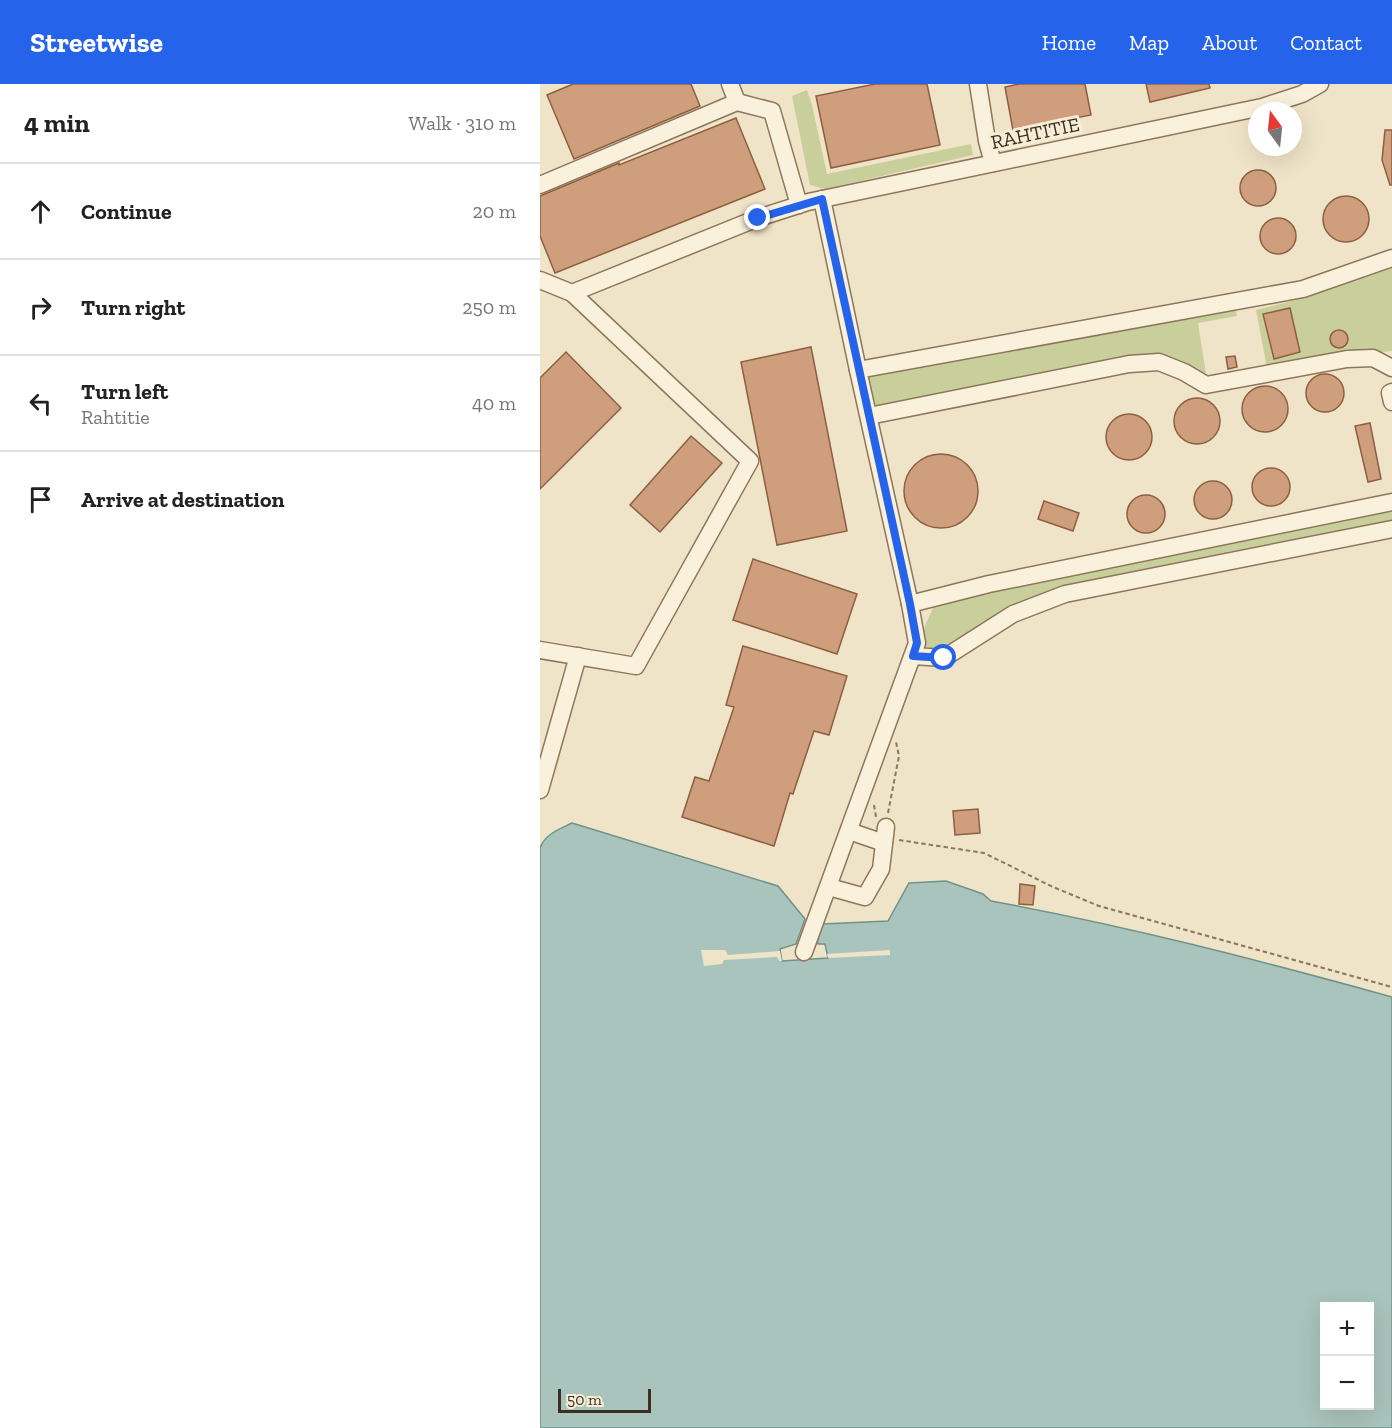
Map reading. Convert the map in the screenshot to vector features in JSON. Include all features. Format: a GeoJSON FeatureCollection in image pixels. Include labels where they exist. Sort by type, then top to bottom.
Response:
{"type":"FeatureCollection","features":[{"type":"Feature","properties":{"kind":"street"},"geometry":{"type":"LineString","coordinates":[[730,84],[737,102]]}},
{"type":"Feature","properties":{"kind":"street"},"geometry":{"type":"LineString","coordinates":[[978,84],[993,163]]}},
{"type":"Feature","properties":{"kind":"street","name":"RAHTITIE"},"geometry":{"type":"LineString","coordinates":[[572,293],[758,218],[799,205],[1262,107],[1302,94],[1320,84]]}},
{"type":"Feature","properties":{"kind":"street"},"geometry":{"type":"LineString","coordinates":[[540,185],[737,102],[772,111],[799,205]]}},
{"type":"Feature","properties":{"kind":"street"},"geometry":{"type":"LineString","coordinates":[[804,952],[917,643],[822,199]]}},
{"type":"Feature","properties":{"kind":"street"},"geometry":{"type":"LineString","coordinates":[[858,370],[1303,289],[1392,258]]}},
{"type":"Feature","properties":{"kind":"street"},"geometry":{"type":"LineString","coordinates":[[540,280],[572,293],[750,461],[636,666],[540,650]]}},
{"type":"Feature","properties":{"kind":"street"},"geometry":{"type":"LineString","coordinates":[[869,416],[1129,364],[1159,362],[1184,372],[1206,386],[1347,359],[1374,358],[1392,368]]}},
{"type":"Feature","properties":{"kind":"street"},"geometry":{"type":"LineString","coordinates":[[1392,393],[1390,393],[1392,402]]}},
{"type":"Feature","properties":{"kind":"street"},"geometry":{"type":"LineString","coordinates":[[910,604],[989,584],[1392,502]]}},
{"type":"Feature","properties":{"kind":"street"},"geometry":{"type":"LineString","coordinates":[[913,656],[944,658],[1012,614],[1065,594],[1392,529]]}},
{"type":"Feature","properties":{"kind":"street"},"geometry":{"type":"LineString","coordinates":[[540,790],[578,656]]}},
{"type":"Feature","properties":{"kind":"street"},"geometry":{"type":"LineString","coordinates":[[829,887],[865,897],[881,869],[885,835],[849,831]]}},
{"type":"Feature","properties":{"kind":"path"},"geometry":{"type":"LineString","coordinates":[[885,835],[899,756],[891,715]]}},
{"type":"Feature","properties":{"kind":"path"},"geometry":{"type":"LineString","coordinates":[[869,778],[876,817],[885,835],[900,840],[984,853],[1053,887],[1099,906],[1392,987]]}},
{"type":"Feature","properties":{"kind":"green space"},"geometry":{"type":"Polygon","coordinates":[[[807,90],[827,174],[971,144],[973,155],[825,189],[810,185],[792,96],[807,90]]]}},
{"type":"Feature","properties":{"kind":"green space"},"geometry":{"type":"Polygon","coordinates":[[[1392,262],[1392,351],[1341,356],[1267,368],[1256,310],[1296,300],[1392,262]]]}},
{"type":"Feature","properties":{"kind":"green space"},"geometry":{"type":"Polygon","coordinates":[[[1234,305],[1237,316],[1198,323],[1207,380],[1162,357],[876,409],[866,374],[1234,305]]]}},
{"type":"Feature","properties":{"kind":"green space"},"geometry":{"type":"Polygon","coordinates":[[[1392,509],[1392,524],[1062,591],[1007,608],[954,644],[934,649],[923,646],[924,628],[933,608],[952,599],[1392,509]]]}},
{"type":"Feature","properties":{"kind":"water"},"geometry":{"type":"Polygon","coordinates":[[[572,823],[778,886],[805,919],[796,944],[780,949],[782,961],[828,958],[825,944],[818,944],[817,932],[822,924],[888,921],[909,883],[946,881],[983,894],[991,901],[1193,944],[1392,997],[1392,1428],[540,1428],[540,848],[549,836],[572,823]]]}},
{"type":"Feature","properties":{"kind":"pier"},"geometry":{"type":"Polygon","coordinates":[[[701,950],[725,950],[728,955],[780,951],[782,961],[779,961],[777,957],[724,960],[722,964],[704,966],[701,950]]]}},
{"type":"Feature","properties":{"kind":"pier"},"geometry":{"type":"Polygon","coordinates":[[[890,950],[890,955],[828,958],[827,954],[890,950]]]}},
{"type":"Feature","properties":{"kind":"building"},"geometry":{"type":"Polygon","coordinates":[[[573,84],[691,84],[700,106],[574,159],[547,95],[573,84]]]}},
{"type":"Feature","properties":{"kind":"building"},"geometry":{"type":"Polygon","coordinates":[[[875,84],[927,84],[940,145],[831,168],[816,96],[875,84]]]}},
{"type":"Feature","properties":{"kind":"building"},"geometry":{"type":"Polygon","coordinates":[[[1019,84],[1085,84],[1091,115],[1013,130],[1005,87],[1019,84]]]}},
{"type":"Feature","properties":{"kind":"building"},"geometry":{"type":"Polygon","coordinates":[[[1146,84],[1209,84],[1210,88],[1150,102],[1146,84]]]}},
{"type":"Feature","properties":{"kind":"building"},"geometry":{"type":"Polygon","coordinates":[[[736,118],[765,189],[555,273],[540,236],[540,196],[736,118]]]}},
{"type":"Feature","properties":{"kind":"building"},"geometry":{"type":"Polygon","coordinates":[[[1385,130],[1392,130],[1392,185],[1390,185],[1382,160],[1385,130]]]}},
{"type":"Feature","properties":{"kind":"building"},"geometry":{"type":"Polygon","coordinates":[[[1258,170],[1271,175],[1276,188],[1271,201],[1258,206],[1245,201],[1240,188],[1245,175],[1258,170]]]}},
{"type":"Feature","properties":{"kind":"building"},"geometry":{"type":"Polygon","coordinates":[[[1346,196],[1362,203],[1369,219],[1362,235],[1346,242],[1330,235],[1323,219],[1330,203],[1346,196]]]}},
{"type":"Feature","properties":{"kind":"building"},"geometry":{"type":"Polygon","coordinates":[[[1278,218],[1291,223],[1296,236],[1291,249],[1278,254],[1265,249],[1260,236],[1265,223],[1278,218]]]}},
{"type":"Feature","properties":{"kind":"building"},"geometry":{"type":"Polygon","coordinates":[[[1290,308],[1300,352],[1274,359],[1263,314],[1290,308]]]}},
{"type":"Feature","properties":{"kind":"building"},"geometry":{"type":"Polygon","coordinates":[[[1339,330],[1345,333],[1348,339],[1345,345],[1339,348],[1333,345],[1330,339],[1333,333],[1339,330]]]}},
{"type":"Feature","properties":{"kind":"building"},"geometry":{"type":"Polygon","coordinates":[[[811,347],[847,531],[777,545],[741,362],[811,347]]]}},
{"type":"Feature","properties":{"kind":"building"},"geometry":{"type":"Polygon","coordinates":[[[566,352],[621,408],[540,489],[540,378],[566,352]]]}},
{"type":"Feature","properties":{"kind":"building"},"geometry":{"type":"Polygon","coordinates":[[[1235,356],[1237,367],[1228,369],[1226,357],[1235,356]]]}},
{"type":"Feature","properties":{"kind":"building"},"geometry":{"type":"Polygon","coordinates":[[[1325,374],[1339,379],[1344,393],[1339,407],[1325,412],[1311,407],[1306,393],[1311,379],[1325,374]]]}},
{"type":"Feature","properties":{"kind":"building"},"geometry":{"type":"Polygon","coordinates":[[[1265,386],[1281,393],[1288,409],[1281,425],[1265,432],[1249,425],[1242,409],[1249,393],[1265,386]]]}},
{"type":"Feature","properties":{"kind":"building"},"geometry":{"type":"Polygon","coordinates":[[[1197,398],[1213,405],[1220,421],[1213,437],[1197,444],[1181,437],[1174,421],[1181,405],[1197,398]]]}},
{"type":"Feature","properties":{"kind":"building"},"geometry":{"type":"Polygon","coordinates":[[[1129,414],[1145,421],[1152,437],[1145,453],[1129,460],[1113,453],[1106,437],[1113,421],[1129,414]]]}},
{"type":"Feature","properties":{"kind":"building"},"geometry":{"type":"Polygon","coordinates":[[[1370,423],[1381,479],[1368,482],[1355,426],[1370,423]]]}},
{"type":"Feature","properties":{"kind":"building"},"geometry":{"type":"Polygon","coordinates":[[[691,436],[722,463],[660,532],[630,505],[691,436]]]}},
{"type":"Feature","properties":{"kind":"building"},"geometry":{"type":"Polygon","coordinates":[[[948,454],[968,464],[976,477],[978,491],[976,505],[968,518],[955,526],[934,528],[914,518],[906,505],[904,484],[914,464],[927,456],[948,454]]]}},
{"type":"Feature","properties":{"kind":"building"},"geometry":{"type":"Polygon","coordinates":[[[1271,468],[1285,473],[1290,487],[1285,501],[1271,506],[1257,501],[1252,487],[1257,473],[1271,468]]]}},
{"type":"Feature","properties":{"kind":"building"},"geometry":{"type":"Polygon","coordinates":[[[1213,481],[1227,486],[1232,500],[1227,514],[1213,519],[1199,514],[1194,500],[1199,486],[1213,481]]]}},
{"type":"Feature","properties":{"kind":"building"},"geometry":{"type":"Polygon","coordinates":[[[1146,495],[1160,500],[1165,514],[1160,528],[1146,533],[1132,528],[1127,514],[1132,500],[1146,495]]]}},
{"type":"Feature","properties":{"kind":"building"},"geometry":{"type":"Polygon","coordinates":[[[1044,501],[1079,513],[1073,531],[1038,519],[1044,501]]]}},
{"type":"Feature","properties":{"kind":"building"},"geometry":{"type":"Polygon","coordinates":[[[753,559],[857,594],[837,654],[733,620],[753,559]]]}},
{"type":"Feature","properties":{"kind":"building"},"geometry":{"type":"Polygon","coordinates":[[[743,646],[847,676],[829,735],[814,731],[793,794],[790,793],[774,846],[682,817],[695,777],[709,781],[734,707],[726,705],[743,646]]]}},
{"type":"Feature","properties":{"kind":"building"},"geometry":{"type":"Polygon","coordinates":[[[978,809],[980,833],[955,835],[953,811],[978,809]]]}},
{"type":"Feature","properties":{"kind":"building"},"geometry":{"type":"Polygon","coordinates":[[[1020,884],[1035,886],[1033,905],[1019,904],[1020,884]]]}},
{"type":"Feature","properties":{"kind":"route"},"geometry":{"type":"LineString","coordinates":[[758,218],[822,199],[910,604],[917,643],[913,656],[944,658]]}}]}
